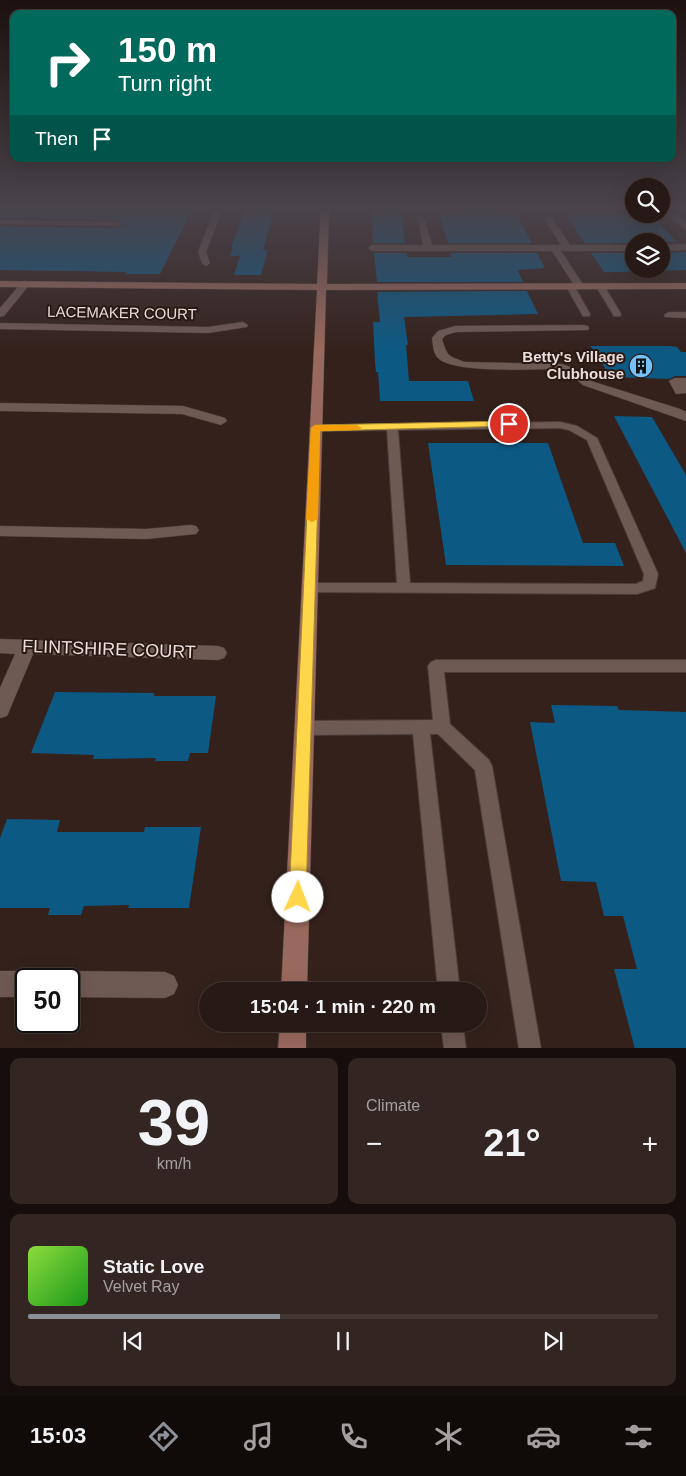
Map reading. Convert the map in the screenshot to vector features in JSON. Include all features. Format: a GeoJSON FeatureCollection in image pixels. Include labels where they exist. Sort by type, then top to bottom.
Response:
{"type":"FeatureCollection","features":[{"type":"Feature","properties":{"kind":"main road"},"geometry":{"type":"LineString","coordinates":[[294,982],[322,255]]}},
{"type":"Feature","properties":{"kind":"main road"},"geometry":{"type":"LineString","coordinates":[[0,284],[686,286]]}},
{"type":"Feature","properties":{"kind":"main road"},"geometry":{"type":"LineString","coordinates":[[292,1048],[293,1032]]}},
{"type":"Feature","properties":{"kind":"street"},"geometry":{"type":"LineString","coordinates":[[203,255],[206,263]]}},
{"type":"Feature","properties":{"kind":"street"},"geometry":{"type":"LineString","coordinates":[[558,255],[574,286]]}},
{"type":"Feature","properties":{"kind":"street"},"geometry":{"type":"LineString","coordinates":[[0,314],[24,284]]}},
{"type":"Feature","properties":{"kind":"street"},"geometry":{"type":"LineString","coordinates":[[669,315],[686,315]]}},
{"type":"Feature","properties":{"kind":"street","name":"LACEMAKER COURT"},"geometry":{"type":"LineString","coordinates":[[0,326],[208,330],[243,325]]}},
{"type":"Feature","properties":{"kind":"street"},"geometry":{"type":"LineString","coordinates":[[584,328],[455,329],[442,333],[437,338],[441,355],[446,359],[464,365],[558,366],[572,371],[587,383],[686,417]]}},
{"type":"Feature","properties":{"kind":"street"},"geometry":{"type":"LineString","coordinates":[[686,382],[675,381],[680,390],[686,389]]}},
{"type":"Feature","properties":{"kind":"street"},"geometry":{"type":"LineString","coordinates":[[0,407],[183,410],[221,420]]}},
{"type":"Feature","properties":{"kind":"street"},"geometry":{"type":"LineString","coordinates":[[0,531],[146,534],[191,530]]}},
{"type":"Feature","properties":{"kind":"street","name":"FLINTSHIRE COURT"},"geometry":{"type":"LineString","coordinates":[[0,646],[218,653]]}},
{"type":"Feature","properties":{"kind":"street"},"geometry":{"type":"LineString","coordinates":[[0,710],[27,646]]}},
{"type":"Feature","properties":{"kind":"street"},"geometry":{"type":"LineString","coordinates":[[0,984],[15,984]]}},
{"type":"Feature","properties":{"kind":"street"},"geometry":{"type":"LineString","coordinates":[[80,984],[165,985]]}},
{"type":"Feature","properties":{"kind":"lane"},"geometry":{"type":"LineString","coordinates":[[574,286],[586,314]]}},
{"type":"Feature","properties":{"kind":"lane"},"geometry":{"type":"LineString","coordinates":[[600,286],[617,314]]}},
{"type":"Feature","properties":{"kind":"lane"},"geometry":{"type":"LineString","coordinates":[[309,588],[637,589],[650,584],[651,574],[592,438],[573,428],[560,424],[315,428]]}},
{"type":"Feature","properties":{"kind":"lane"},"geometry":{"type":"LineString","coordinates":[[392,427],[404,588]]}},
{"type":"Feature","properties":{"kind":"lane"},"geometry":{"type":"LineString","coordinates":[[530,1048],[483,766],[442,727],[436,666],[686,666]]}},
{"type":"Feature","properties":{"kind":"lane"},"geometry":{"type":"LineString","coordinates":[[421,727],[448,982]]}},
{"type":"Feature","properties":{"kind":"lane"},"geometry":{"type":"LineString","coordinates":[[304,728],[442,727]]}},
{"type":"Feature","properties":{"kind":"lane"},"geometry":{"type":"LineString","coordinates":[[453,1032],[455,1048]]}},
{"type":"Feature","properties":{"kind":"building"},"geometry":{"type":"Polygon","coordinates":[[[0,255],[170,255],[160,274],[0,270],[0,255]]]}},
{"type":"Feature","properties":{"kind":"building"},"geometry":{"type":"Polygon","coordinates":[[[267,255],[261,275],[234,275],[240,256],[230,256],[267,255]]]}},
{"type":"Feature","properties":{"kind":"building"},"geometry":{"type":"Polygon","coordinates":[[[374,255],[452,257],[451,255],[538,255],[545,268],[519,270],[523,282],[377,282],[374,255]]]}},
{"type":"Feature","properties":{"kind":"building"},"geometry":{"type":"Polygon","coordinates":[[[592,255],[625,255],[625,272],[604,272],[592,255]]]}},
{"type":"Feature","properties":{"kind":"building"},"geometry":{"type":"Polygon","coordinates":[[[670,255],[686,255],[686,270],[670,270],[670,255]]]}},
{"type":"Feature","properties":{"kind":"building"},"geometry":{"type":"Polygon","coordinates":[[[527,291],[538,314],[404,317],[408,345],[406,345],[409,381],[468,381],[474,401],[380,401],[378,372],[376,372],[375,363],[373,322],[380,322],[377,292],[527,291]]]}},
{"type":"Feature","properties":{"kind":"building","name":"Betty's Village Clubhouse"},"geometry":{"type":"Polygon","coordinates":[[[590,346],[677,347],[681,352],[686,352],[686,376],[675,376],[669,379],[611,377],[590,346]]]}},
{"type":"Feature","properties":{"kind":"building"},"geometry":{"type":"Polygon","coordinates":[[[614,416],[652,417],[686,475],[686,553],[614,416]]]}},
{"type":"Feature","properties":{"kind":"building"},"geometry":{"type":"Polygon","coordinates":[[[428,443],[548,443],[583,543],[615,543],[624,566],[446,565],[428,443]]]}},
{"type":"Feature","properties":{"kind":"building"},"geometry":{"type":"Polygon","coordinates":[[[55,692],[154,693],[154,696],[216,696],[208,753],[190,753],[188,761],[155,761],[156,758],[93,759],[94,755],[31,753],[55,692]]]}},
{"type":"Feature","properties":{"kind":"building"},"geometry":{"type":"Polygon","coordinates":[[[551,705],[617,706],[619,710],[686,712],[686,1048],[635,1048],[614,969],[637,969],[623,916],[604,916],[596,882],[561,881],[530,722],[555,723],[551,705]]]}},
{"type":"Feature","properties":{"kind":"building"},"geometry":{"type":"Polygon","coordinates":[[[7,819],[60,820],[57,832],[144,832],[145,827],[201,827],[189,908],[128,908],[129,905],[84,906],[81,915],[48,915],[50,908],[0,908],[0,838],[7,819]]]}},
{"type":"Feature","properties":{"kind":"slow traffic"},"geometry":{"type":"LineString","coordinates":[[312,519],[315,428],[357,428]]}},
{"type":"Feature","properties":{"kind":"place","name":"Betty's Village Clubhouse"},"geometry":{"type":"Point","coordinates":[641,366]}},
{"type":"Feature","properties":{"kind":"route"},"geometry":{"type":"LineString","coordinates":[[298,897],[315,428],[509,424]]}}]}
